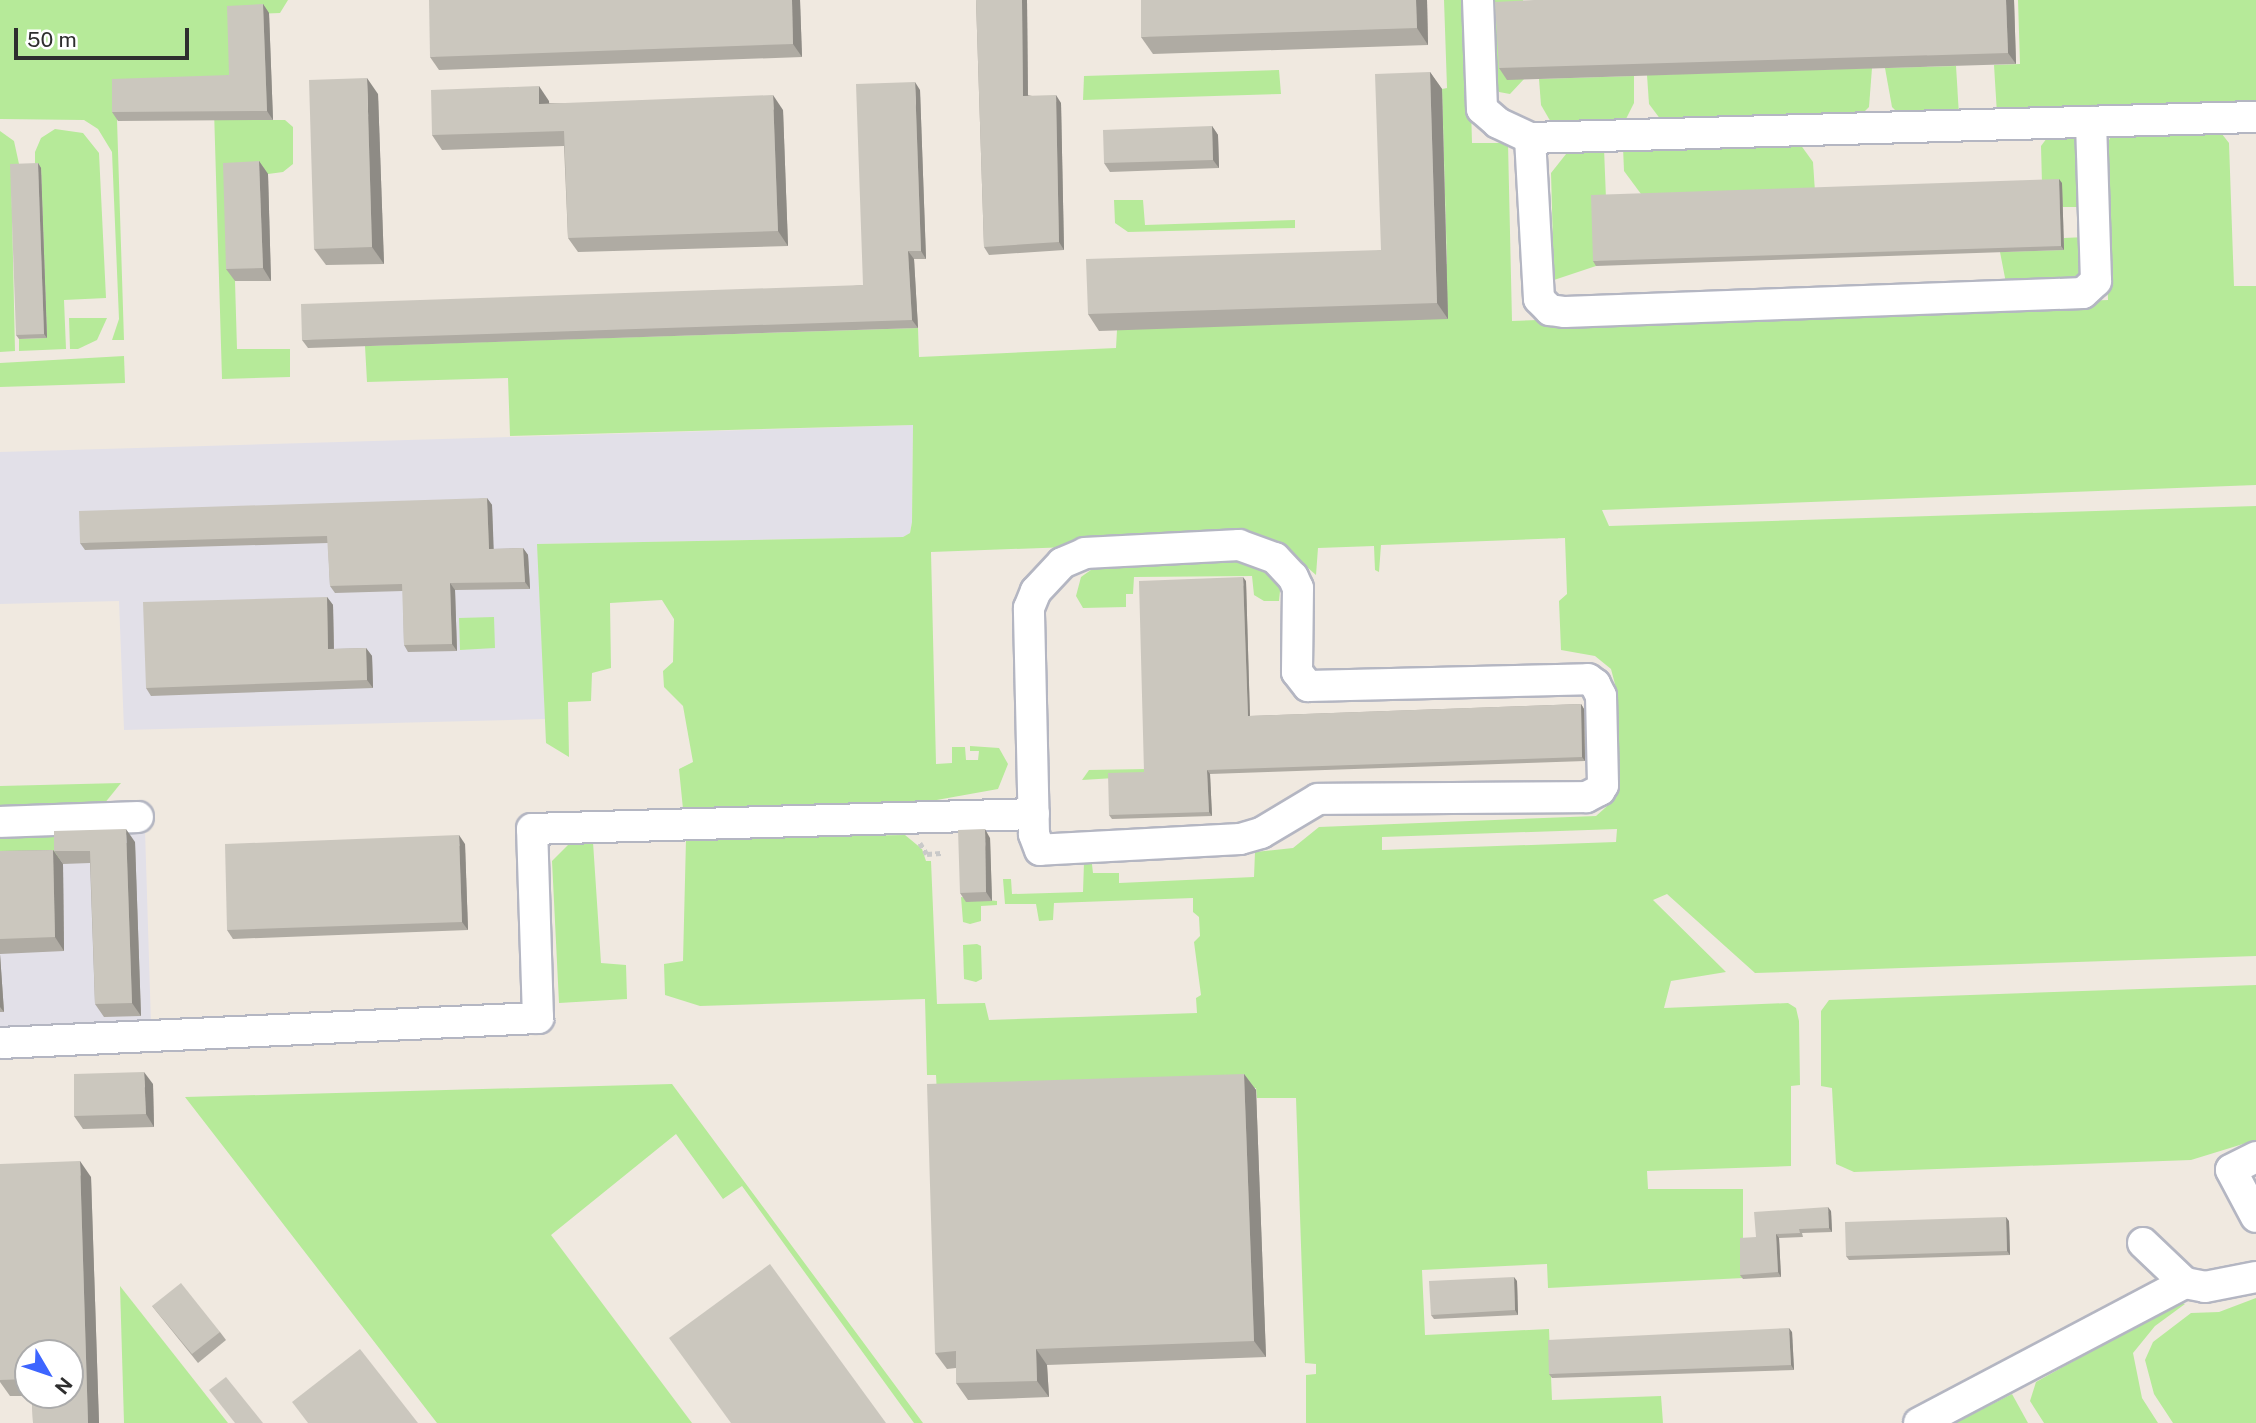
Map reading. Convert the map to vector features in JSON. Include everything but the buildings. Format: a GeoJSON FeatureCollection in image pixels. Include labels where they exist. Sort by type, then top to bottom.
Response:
{"type":"FeatureCollection","features":[{"type":"Feature","properties":{"kind":"street"},"geometry":{"type":"LineString","coordinates":[[1478,0],[1482,109],[1498,123],[1531,138],[2256,117]]}},
{"type":"Feature","properties":{"kind":"street"},"geometry":{"type":"LineString","coordinates":[[1531,138],[1539,299],[1550,310],[1579,312],[2083,293],[2096,281],[2091,122]]}},
{"type":"Feature","properties":{"kind":"street"},"geometry":{"type":"LineString","coordinates":[[1239,545],[1276,558],[1298,588],[1297,672],[1308,686],[1588,679],[1601,696],[1604,785],[1586,797],[1318,799],[1261,833],[1240,839],[1052,852],[1040,850],[1036,843],[1034,814],[1029,608],[1046,575],[1085,553],[1239,545]]}},
{"type":"Feature","properties":{"kind":"street"},"geometry":{"type":"LineString","coordinates":[[0,1043],[538,1018],[532,829],[1034,814]]}},
{"type":"Feature","properties":{"kind":"street"},"geometry":{"type":"LineString","coordinates":[[0,822],[138,817]]}},
{"type":"Feature","properties":{"kind":"street"},"geometry":{"type":"LineString","coordinates":[[2244,1164],[2256,1217]]}},
{"type":"Feature","properties":{"kind":"street"},"geometry":{"type":"LineString","coordinates":[[2143,1243],[2185,1283],[2205,1287],[2256,1277]]}},
{"type":"Feature","properties":{"kind":"street"},"geometry":{"type":"LineString","coordinates":[[1919,1423],[2185,1283]]}},
{"type":"Feature","properties":{"kind":"path"},"geometry":{"type":"LineString","coordinates":[[913,836],[927,854],[941,853]]}},
{"type":"Feature","properties":{"kind":"shaded area"},"geometry":{"type":"Polygon","coordinates":[[[913,425],[912,522],[910,533],[903,537],[538,544],[545,719],[124,730],[119,601],[0,604],[0,452],[913,425]]]}},
{"type":"Feature","properties":{"kind":"shaded area"},"geometry":{"type":"Polygon","coordinates":[[[145,830],[151,1025],[0,1031],[0,835],[145,830]]]}},
{"type":"Feature","properties":{"kind":"green space"},"geometry":{"type":"Polygon","coordinates":[[[0,0],[288,0],[280,13],[233,15],[236,120],[285,120],[293,127],[293,164],[283,172],[268,174],[235,281],[237,349],[290,349],[290,377],[222,379],[214,110],[116,88],[124,340],[112,340],[119,319],[112,152],[98,129],[84,120],[0,119],[0,0]]]}},
{"type":"Feature","properties":{"kind":"green space"},"geometry":{"type":"Polygon","coordinates":[[[1444,0],[1468,0],[1472,143],[1508,143],[1512,321],[2108,300],[2104,152],[2110,138],[2218,129],[2229,143],[2234,286],[2256,286],[2256,485],[1602,510],[1609,526],[2256,506],[2256,956],[1755,973],[1667,894],[1653,900],[1726,972],[1671,981],[1664,1008],[1788,1003],[1796,1008],[1799,1021],[1800,1085],[1791,1086],[1791,1166],[1647,1171],[1648,1189],[1743,1189],[1743,1278],[1548,1288],[1547,1264],[1422,1270],[1425,1335],[1549,1329],[1552,1400],[1661,1396],[1663,1423],[1306,1423],[1306,1375],[1316,1374],[1316,1364],[1305,1363],[1296,1098],[1257,1098],[1256,1088],[937,1094],[936,1075],[927,1075],[925,999],[700,1006],[665,995],[664,964],[683,961],[686,839],[905,835],[922,849],[926,861],[931,861],[937,1004],[985,1003],[989,1020],[1197,1013],[1196,998],[1201,995],[1194,942],[1200,936],[1199,917],[1193,912],[1193,898],[1054,903],[1053,920],[1039,921],[1036,904],[1005,904],[1003,879],[1011,879],[1012,894],[1083,892],[1084,862],[1091,856],[1093,873],[1119,873],[1119,883],[1254,877],[1255,852],[1293,848],[1319,827],[1596,816],[1614,800],[1619,784],[1616,688],[1611,669],[1595,656],[1561,650],[1559,601],[1567,594],[1565,538],[1381,545],[1379,572],[1375,570],[1374,546],[1318,548],[1316,575],[1282,545],[1250,532],[1093,538],[1069,547],[931,552],[936,764],[952,763],[952,747],[965,747],[966,760],[978,760],[979,751],[970,751],[970,746],[999,748],[1008,764],[998,789],[920,803],[683,809],[679,769],[693,762],[683,706],[664,687],[663,671],[673,662],[674,619],[662,600],[610,603],[611,668],[592,673],[591,701],[568,702],[569,757],[546,743],[537,544],[903,537],[910,533],[912,522],[913,425],[510,436],[508,378],[367,382],[365,346],[918,328],[919,357],[1116,348],[1117,330],[1447,264],[1442,89],[1447,88],[1444,0]],[[1617,829],[1382,837],[1382,850],[1616,842],[1617,829]]]}},
{"type":"Feature","properties":{"kind":"green space"},"geometry":{"type":"Polygon","coordinates":[[[1489,0],[1523,0],[1526,12],[1507,79],[1524,79],[1510,94],[1499,92],[1493,84],[1489,0]]]}},
{"type":"Feature","properties":{"kind":"green space"},"geometry":{"type":"Polygon","coordinates":[[[2018,0],[2256,0],[2256,106],[1997,114],[1994,65],[2020,64],[2018,0]]]}},
{"type":"Feature","properties":{"kind":"green space"},"geometry":{"type":"Polygon","coordinates":[[[1956,66],[1959,115],[1898,113],[1892,107],[1885,68],[1956,66]]]}},
{"type":"Feature","properties":{"kind":"green space"},"geometry":{"type":"Polygon","coordinates":[[[1872,68],[1869,107],[1858,118],[1661,120],[1649,104],[1647,75],[1872,68]]]}},
{"type":"Feature","properties":{"kind":"green space"},"geometry":{"type":"Polygon","coordinates":[[[1279,70],[1281,94],[1083,100],[1084,76],[1279,70]]]}},
{"type":"Feature","properties":{"kind":"green space"},"geometry":{"type":"Polygon","coordinates":[[[1634,76],[1634,103],[1624,123],[1552,124],[1541,105],[1539,79],[1634,76]]]}},
{"type":"Feature","properties":{"kind":"green space"},"geometry":{"type":"Polygon","coordinates":[[[55,129],[83,133],[99,153],[106,298],[64,300],[66,349],[19,351],[19,339],[47,338],[41,168],[35,168],[35,152],[41,138],[55,129]]]}},
{"type":"Feature","properties":{"kind":"green space"},"geometry":{"type":"Polygon","coordinates":[[[0,131],[14,141],[19,164],[11,165],[15,351],[0,352],[0,131]]]}},
{"type":"Feature","properties":{"kind":"green space"},"geometry":{"type":"Polygon","coordinates":[[[2069,132],[2080,139],[2085,192],[2078,192],[2078,207],[2063,207],[2042,184],[2041,146],[2047,138],[2069,132]]]}},
{"type":"Feature","properties":{"kind":"green space"},"geometry":{"type":"Polygon","coordinates":[[[1800,144],[1813,162],[1815,192],[1644,198],[1624,171],[1623,147],[1800,144]]]}},
{"type":"Feature","properties":{"kind":"green space"},"geometry":{"type":"Polygon","coordinates":[[[1604,148],[1606,199],[1594,200],[1596,266],[1554,280],[1551,173],[1570,149],[1604,148]]]}},
{"type":"Feature","properties":{"kind":"green space"},"geometry":{"type":"Polygon","coordinates":[[[1114,200],[1143,200],[1145,225],[1295,220],[1295,228],[1128,232],[1115,223],[1114,200]]]}},
{"type":"Feature","properties":{"kind":"green space"},"geometry":{"type":"Polygon","coordinates":[[[2086,237],[2085,266],[2072,285],[2006,283],[2000,252],[2064,250],[2064,238],[2086,237]]]}},
{"type":"Feature","properties":{"kind":"green space"},"geometry":{"type":"Polygon","coordinates":[[[69,318],[107,318],[97,340],[78,349],[70,349],[69,318]]]}},
{"type":"Feature","properties":{"kind":"green space"},"geometry":{"type":"Polygon","coordinates":[[[124,356],[125,383],[0,387],[0,363],[124,356]]]}},
{"type":"Feature","properties":{"kind":"green space"},"geometry":{"type":"Polygon","coordinates":[[[1251,559],[1281,581],[1279,601],[1264,601],[1254,595],[1252,576],[1134,577],[1133,594],[1126,594],[1126,607],[1083,608],[1076,596],[1081,577],[1105,560],[1251,559]]]}},
{"type":"Feature","properties":{"kind":"green space"},"geometry":{"type":"Polygon","coordinates":[[[494,617],[495,648],[460,650],[459,618],[494,617]]]}},
{"type":"Feature","properties":{"kind":"green space"},"geometry":{"type":"Polygon","coordinates":[[[1147,769],[1147,776],[1082,780],[1089,770],[1147,769]]]}},
{"type":"Feature","properties":{"kind":"green space"},"geometry":{"type":"Polygon","coordinates":[[[121,783],[100,809],[0,815],[0,786],[121,783]]]}},
{"type":"Feature","properties":{"kind":"green space"},"geometry":{"type":"Polygon","coordinates":[[[61,833],[63,860],[14,862],[0,857],[0,835],[61,833]]]}},
{"type":"Feature","properties":{"kind":"green space"},"geometry":{"type":"Polygon","coordinates":[[[571,842],[593,842],[601,963],[626,965],[627,999],[559,1003],[552,861],[571,842]]]}},
{"type":"Feature","properties":{"kind":"green space"},"geometry":{"type":"Polygon","coordinates":[[[961,897],[997,901],[997,905],[981,906],[981,921],[970,924],[963,922],[961,897]]]}},
{"type":"Feature","properties":{"kind":"green space"},"geometry":{"type":"Polygon","coordinates":[[[963,945],[981,946],[982,979],[976,982],[964,979],[963,945]]]}},
{"type":"Feature","properties":{"kind":"green space"},"geometry":{"type":"Polygon","coordinates":[[[2256,985],[2256,1140],[2191,1160],[1854,1172],[1836,1164],[1832,1088],[1821,1086],[1821,1011],[1829,1000],[2256,985]]]}},
{"type":"Feature","properties":{"kind":"green space"},"geometry":{"type":"Polygon","coordinates":[[[672,1084],[923,1423],[914,1423],[742,1186],[723,1199],[676,1134],[551,1235],[692,1423],[437,1423],[185,1097],[672,1084]]]}},
{"type":"Feature","properties":{"kind":"green space"},"geometry":{"type":"Polygon","coordinates":[[[120,1286],[228,1423],[124,1423],[120,1286]]]}},
{"type":"Feature","properties":{"kind":"green space"},"geometry":{"type":"Polygon","coordinates":[[[2256,1298],[2256,1423],[2173,1423],[2154,1394],[2145,1360],[2153,1342],[2191,1313],[2219,1312],[2256,1298]]]}},
{"type":"Feature","properties":{"kind":"green space"},"geometry":{"type":"Polygon","coordinates":[[[2179,1302],[2185,1304],[2155,1326],[2133,1353],[2142,1398],[2158,1423],[2044,1423],[2030,1401],[2036,1382],[2179,1302]]]}},
{"type":"Feature","properties":{"kind":"green space"},"geometry":{"type":"Polygon","coordinates":[[[2012,1394],[2028,1423],[1955,1423],[2012,1394]]]}}]}
